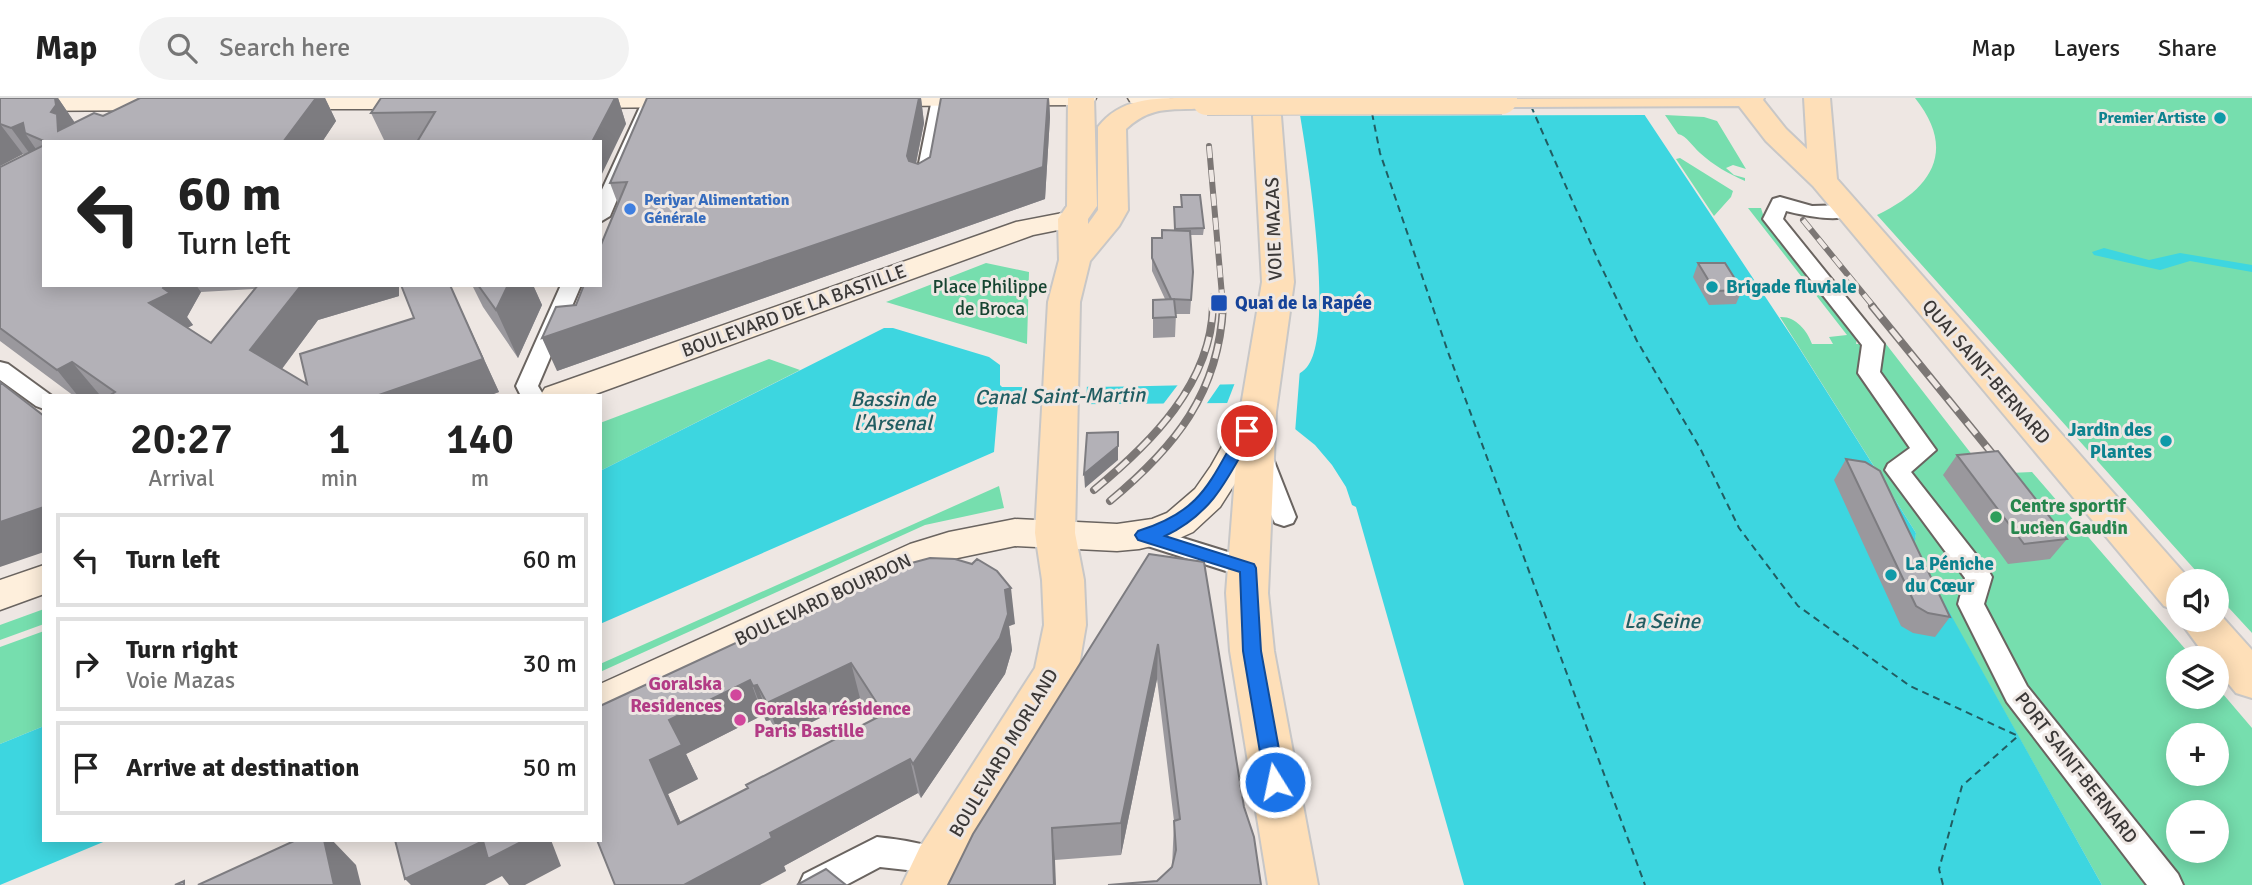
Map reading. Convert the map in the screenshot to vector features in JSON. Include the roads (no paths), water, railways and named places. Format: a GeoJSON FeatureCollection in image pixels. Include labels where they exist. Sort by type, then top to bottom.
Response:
{"type":"FeatureCollection","features":[{"type":"Feature","properties":{"kind":"main road"},"geometry":{"type":"LineString","coordinates":[[846,99],[1082,98],[1082,206],[1073,219],[1074,260]]}},
{"type":"Feature","properties":{"kind":"main road"},"geometry":{"type":"LineString","coordinates":[[1074,260],[1108,220],[1113,210],[1112,127],[1144,102],[1749,98]]}},
{"type":"Feature","properties":{"kind":"main road","name":"QUAI SAINT-BERNARD"},"geometry":{"type":"LineString","coordinates":[[1749,98],[1776,135],[1823,180],[2166,580]]}},
{"type":"Feature","properties":{"kind":"main road"},"geometry":{"type":"LineString","coordinates":[[1817,98],[1823,180]]}},
{"type":"Feature","properties":{"kind":"main road"},"geometry":{"type":"LineString","coordinates":[[1674,99],[1724,110],[1776,135]]}},
{"type":"Feature","properties":{"kind":"main road"},"geometry":{"type":"LineString","coordinates":[[545,101],[712,100]]}},
{"type":"Feature","properties":{"kind":"main road"},"geometry":{"type":"LineString","coordinates":[[121,124],[167,101]]}},
{"type":"Feature","properties":{"kind":"main road"},"geometry":{"type":"LineString","coordinates":[[0,104],[167,101],[205,103]]}},
{"type":"Feature","properties":{"kind":"main road"},"geometry":{"type":"LineString","coordinates":[[260,103],[450,102]]}},
{"type":"Feature","properties":{"kind":"main road","name":"VOIE MAZAS"},"geometry":{"type":"LineString","coordinates":[[1268,116],[1278,282],[1261,397],[1247,450],[1248,568],[1252,651],[1293,885]]}},
{"type":"Feature","properties":{"kind":"main road","name":"BOULEVARD DE LA BASTILLE"},"geometry":{"type":"LineString","coordinates":[[562,394],[1026,228],[1073,219]]}},
{"type":"Feature","properties":{"kind":"main road","name":"BOULEVARD MORLAND"},"geometry":{"type":"LineString","coordinates":[[933,874],[1056,672],[1065,625],[1063,580],[1055,533],[1061,360],[1065,302],[1074,260]]}},
{"type":"Feature","properties":{"kind":"main road"},"geometry":{"type":"LineString","coordinates":[[1055,533],[1112,538],[1158,533],[1180,522],[1197,509],[1247,450]]}},
{"type":"Feature","properties":{"kind":"main road","name":"BOULEVARD BOURDON"},"geometry":{"type":"LineString","coordinates":[[602,702],[923,554],[963,541],[1002,534],[1055,533]]}},
{"type":"Feature","properties":{"kind":"main road"},"geometry":{"type":"LineString","coordinates":[[0,595],[42,580]]}},
{"type":"Feature","properties":{"kind":"main road"},"geometry":{"type":"LineString","coordinates":[[2210,632],[2252,680]]}},
{"type":"Feature","properties":{"kind":"street"},"geometry":{"type":"LineString","coordinates":[[602,211],[651,99]]}},
{"type":"Feature","properties":{"kind":"street"},"geometry":{"type":"LineString","coordinates":[[923,188],[940,99]]}},
{"type":"Feature","properties":{"kind":"street","name":"PORT SAINT-BERNARD"},"geometry":{"type":"LineString","coordinates":[[1847,211],[1811,212],[1780,203],[1773,219],[1873,344],[1869,373],[1924,450],[1897,470],[1979,577],[1971,604],[2017,694],[2167,885]]}},
{"type":"Feature","properties":{"kind":"street"},"geometry":{"type":"LineString","coordinates":[[532,394],[527,386],[569,287]]}},
{"type":"Feature","properties":{"kind":"street"},"geometry":{"type":"LineString","coordinates":[[0,369],[42,400]]}},
{"type":"Feature","properties":{"kind":"street"},"geometry":{"type":"LineString","coordinates":[[1247,450],[1284,517]]}},
{"type":"Feature","properties":{"kind":"street"},"geometry":{"type":"LineString","coordinates":[[1144,535],[1248,568]]}},
{"type":"Feature","properties":{"kind":"street"},"geometry":{"type":"LineString","coordinates":[[815,885],[877,852],[916,856],[933,874]]}},
{"type":"Feature","properties":{"kind":"water","name":"La Seine"},"geometry":{"type":"Polygon","coordinates":[[[1297,98],[1644,114],[1796,343],[1916,533],[1914,549],[2102,885],[1464,885],[1356,507],[1352,505],[1346,487],[1332,465],[1315,445],[1295,429],[1228,403],[998,405],[994,452],[602,623],[602,470],[884,328],[893,328],[989,357],[1000,365],[1002,387],[1240,384],[1285,379],[1302,372],[1307,367],[1315,347],[1319,317],[1316,237],[1297,98]]]}},
{"type":"Feature","properties":{"kind":"water"},"geometry":{"type":"Polygon","coordinates":[[[2104,248],[2149,260],[2180,253],[2252,265],[2252,272],[2190,261],[2160,270],[2094,255],[2092,252],[2104,248]]]}},
{"type":"Feature","properties":{"kind":"water"},"geometry":{"type":"Polygon","coordinates":[[[42,727],[42,842],[103,842],[0,885],[0,744],[42,727]]]}},
{"type":"Feature","properties":{"kind":"railway"},"geometry":{"type":"LineString","coordinates":[[1209,146],[1223,306]]}},
{"type":"Feature","properties":{"kind":"railway"},"geometry":{"type":"LineString","coordinates":[[1803,220],[1874,307]]}},
{"type":"Feature","properties":{"kind":"railway"},"geometry":{"type":"LineString","coordinates":[[1213,296],[1213,306]]}},
{"type":"Feature","properties":{"kind":"railway"},"geometry":{"type":"LineString","coordinates":[[1094,490],[1136,452],[1174,410],[1202,361],[1210,334],[1213,306]]}},
{"type":"Feature","properties":{"kind":"railway"},"geometry":{"type":"LineString","coordinates":[[1110,501],[1155,460],[1173,439],[1203,392],[1220,337],[1223,306]]}},
{"type":"Feature","properties":{"kind":"railway"},"geometry":{"type":"LineString","coordinates":[[1872,306],[2004,468]]}},
{"type":"Feature","properties":{"kind":"place","name":"Premier Artiste"},"geometry":{"type":"Point","coordinates":[2220,118]}},
{"type":"Feature","properties":{"kind":"place","name":"Periyar Alimentation Générale"},"geometry":{"type":"Point","coordinates":[630,209]}},
{"type":"Feature","properties":{"kind":"place","name":"Brigade fluviale"},"geometry":{"type":"Point","coordinates":[1712,287]}},
{"type":"Feature","properties":{"kind":"place","name":"Quai de la Rapée"},"geometry":{"type":"Point","coordinates":[1219,303]}},
{"type":"Feature","properties":{"kind":"place","name":"Jardin des Plantes"},"geometry":{"type":"Point","coordinates":[2166,441]}},
{"type":"Feature","properties":{"kind":"place","name":"Centre sportif Lucien Gaudin"},"geometry":{"type":"Point","coordinates":[1996,517]}},
{"type":"Feature","properties":{"kind":"place","name":"La Péniche du Cœur"},"geometry":{"type":"Point","coordinates":[1891,575]}},
{"type":"Feature","properties":{"kind":"place","name":"Goralska Residences"},"geometry":{"type":"Point","coordinates":[736,695]}},
{"type":"Feature","properties":{"kind":"place","name":"Goralska résidence Paris Bastille"},"geometry":{"type":"Point","coordinates":[740,720]}},
{"type":"Feature","properties":{"kind":"park label","name":"Place Philippe de Broca"},"geometry":{"type":"Point","coordinates":[990,298]}},
{"type":"Feature","properties":{"kind":"water label","name":"Canal Saint-Martin"},"geometry":{"type":"Point","coordinates":[1060,396]}},
{"type":"Feature","properties":{"kind":"water label","name":"Bassin de l'Arsenal"},"geometry":{"type":"Point","coordinates":[893,411]}}]}
